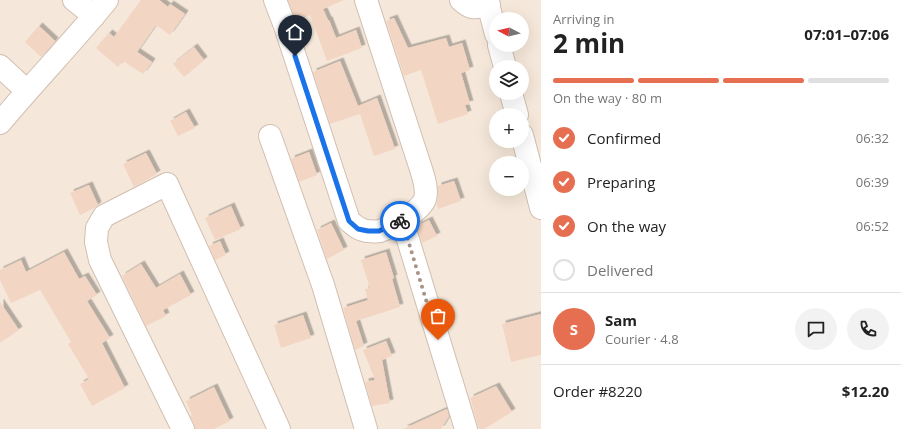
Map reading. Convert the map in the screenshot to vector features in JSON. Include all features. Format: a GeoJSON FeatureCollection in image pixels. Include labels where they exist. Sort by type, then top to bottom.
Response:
{"type":"FeatureCollection","features":[{"type":"Feature","properties":{"kind":"street"},"geometry":{"type":"LineString","coordinates":[[0,123],[101,8],[74,0]]}},
{"type":"Feature","properties":{"kind":"street"},"geometry":{"type":"LineString","coordinates":[[275,0],[285,26],[349,221],[358,229],[379,231],[402,220],[420,208],[425,200],[426,188],[366,0]]}},
{"type":"Feature","properties":{"kind":"street"},"geometry":{"type":"LineString","coordinates":[[461,0],[475,8],[488,2],[490,12]]}},
{"type":"Feature","properties":{"kind":"street"},"geometry":{"type":"LineString","coordinates":[[0,66],[27,91]]}},
{"type":"Feature","properties":{"kind":"street"},"geometry":{"type":"LineString","coordinates":[[270,136],[323,285],[366,429]]}},
{"type":"Feature","properties":{"kind":"street"},"geometry":{"type":"LineString","coordinates":[[529,140],[541,208]]}},
{"type":"Feature","properties":{"kind":"street"},"geometry":{"type":"LineString","coordinates":[[183,429],[103,267],[96,242],[97,228],[104,216],[167,184],[273,427]]}},
{"type":"Feature","properties":{"kind":"street"},"geometry":{"type":"LineString","coordinates":[[402,220],[466,429]]}},
{"type":"Feature","properties":{"kind":"shaded area"},"geometry":{"type":"Polygon","coordinates":[[[0,0],[541,0],[541,429],[0,429],[0,0]]]}},
{"type":"Feature","properties":{"kind":"building"},"geometry":{"type":"Polygon","coordinates":[[[141,0],[159,0],[168,7],[170,4],[185,14],[170,35],[156,25],[137,52],[152,62],[143,74],[123,61],[118,67],[96,48],[109,33],[114,37],[141,0]]]}},
{"type":"Feature","properties":{"kind":"building"},"geometry":{"type":"Polygon","coordinates":[[[288,0],[344,0],[323,9],[336,38],[356,30],[362,48],[327,61],[310,15],[296,21],[288,0]]]}},
{"type":"Feature","properties":{"kind":"building"},"geometry":{"type":"Polygon","coordinates":[[[394,18],[408,48],[446,38],[449,47],[462,43],[470,70],[461,73],[470,104],[465,105],[468,114],[438,124],[421,70],[404,76],[386,21],[394,18]]]}},
{"type":"Feature","properties":{"kind":"building"},"geometry":{"type":"Polygon","coordinates":[[[39,26],[55,41],[41,57],[25,42],[39,26]]]}},
{"type":"Feature","properties":{"kind":"building"},"geometry":{"type":"Polygon","coordinates":[[[194,47],[204,60],[184,77],[173,64],[194,47]]]}},
{"type":"Feature","properties":{"kind":"building"},"geometry":{"type":"Polygon","coordinates":[[[340,61],[358,106],[377,98],[395,149],[374,156],[360,114],[330,124],[313,72],[340,61]]]}},
{"type":"Feature","properties":{"kind":"building"},"geometry":{"type":"Polygon","coordinates":[[[186,112],[195,128],[178,136],[170,121],[186,112]]]}},
{"type":"Feature","properties":{"kind":"building"},"geometry":{"type":"Polygon","coordinates":[[[309,152],[317,175],[299,182],[291,159],[309,152]]]}},
{"type":"Feature","properties":{"kind":"building"},"geometry":{"type":"Polygon","coordinates":[[[146,153],[157,174],[134,187],[123,164],[146,153]]]}},
{"type":"Feature","properties":{"kind":"building"},"geometry":{"type":"Polygon","coordinates":[[[454,181],[461,201],[438,209],[438,186],[454,181]]]}},
{"type":"Feature","properties":{"kind":"building"},"geometry":{"type":"Polygon","coordinates":[[[89,185],[98,205],[80,215],[70,193],[89,185]]]}},
{"type":"Feature","properties":{"kind":"building"},"geometry":{"type":"Polygon","coordinates":[[[231,206],[241,229],[215,240],[205,218],[231,206]]]}},
{"type":"Feature","properties":{"kind":"building"},"geometry":{"type":"Polygon","coordinates":[[[429,220],[437,236],[422,243],[417,226],[429,220]]]}},
{"type":"Feature","properties":{"kind":"building"},"geometry":{"type":"Polygon","coordinates":[[[331,223],[344,250],[327,259],[317,230],[331,223]]]}},
{"type":"Feature","properties":{"kind":"building"},"geometry":{"type":"Polygon","coordinates":[[[220,241],[226,255],[215,260],[209,246],[220,241]]]}},
{"type":"Feature","properties":{"kind":"building"},"geometry":{"type":"Polygon","coordinates":[[[64,252],[79,279],[85,276],[97,295],[87,301],[110,338],[102,343],[125,388],[92,406],[80,384],[89,379],[68,344],[71,342],[40,290],[11,303],[0,280],[0,270],[21,260],[26,272],[64,252]]]}},
{"type":"Feature","properties":{"kind":"building"},"geometry":{"type":"Polygon","coordinates":[[[386,252],[394,278],[392,279],[400,307],[356,321],[364,346],[355,350],[343,308],[368,300],[365,289],[370,288],[361,260],[386,252]]]}},
{"type":"Feature","properties":{"kind":"building"},"geometry":{"type":"Polygon","coordinates":[[[141,264],[156,288],[180,274],[191,295],[163,310],[166,316],[146,326],[122,276],[141,264]]]}},
{"type":"Feature","properties":{"kind":"building"},"geometry":{"type":"Polygon","coordinates":[[[0,302],[19,330],[0,343],[0,302]]]}},
{"type":"Feature","properties":{"kind":"building"},"geometry":{"type":"Polygon","coordinates":[[[541,314],[541,355],[511,362],[502,324],[541,314]]]}},
{"type":"Feature","properties":{"kind":"building"},"geometry":{"type":"Polygon","coordinates":[[[303,315],[311,338],[281,348],[274,325],[303,315]]]}},
{"type":"Feature","properties":{"kind":"building"},"geometry":{"type":"Polygon","coordinates":[[[386,341],[392,356],[382,360],[390,403],[372,406],[365,382],[375,380],[363,350],[386,341]]]}},
{"type":"Feature","properties":{"kind":"building"},"geometry":{"type":"Polygon","coordinates":[[[496,386],[512,412],[484,429],[479,429],[470,398],[496,386]]]}},
{"type":"Feature","properties":{"kind":"building"},"geometry":{"type":"Polygon","coordinates":[[[214,387],[230,421],[214,429],[195,429],[194,423],[190,416],[192,415],[186,401],[214,387]]]}},
{"type":"Feature","properties":{"kind":"building"},"geometry":{"type":"Polygon","coordinates":[[[447,409],[449,416],[441,429],[403,429],[447,409]]]}},
{"type":"Feature","properties":{"kind":"way so far"},"geometry":{"type":"LineString","coordinates":[[400,221],[402,220],[438,340]]}},
{"type":"Feature","properties":{"kind":"route"},"geometry":{"type":"LineString","coordinates":[[295,56],[349,221],[358,229],[379,231],[400,221]]}}]}
